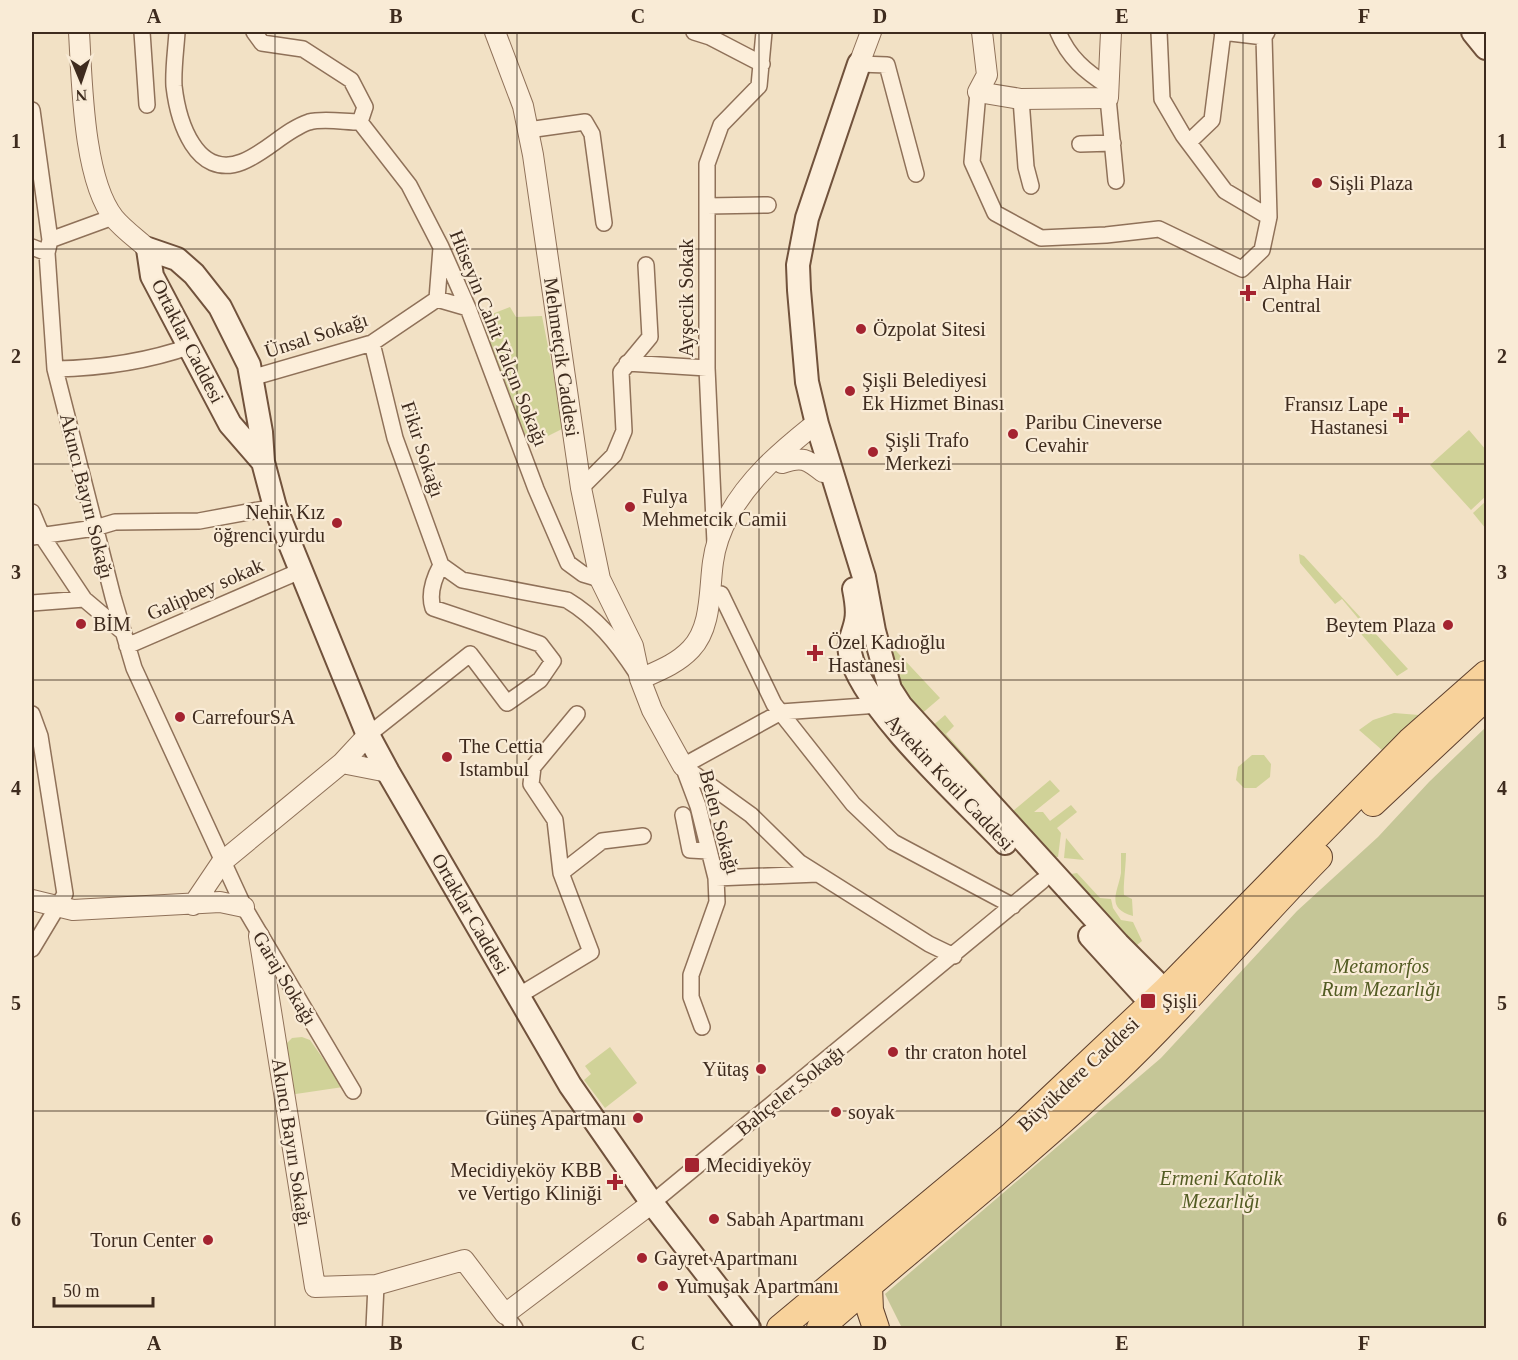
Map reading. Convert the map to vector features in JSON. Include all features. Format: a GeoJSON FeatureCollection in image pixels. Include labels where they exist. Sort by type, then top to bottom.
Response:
{"type":"FeatureCollection","features":[{"type":"Feature","properties":{"kind":"main road","name":"Aytekin Kotil Caddesi"},"geometry":{"type":"LineString","coordinates":[[859,64],[807,218],[798,265],[813,428],[823,472],[864,617],[879,650],[890,689],[901,706],[1118,944],[1166,1006]]}},
{"type":"Feature","properties":{"kind":"main road","name":"Ortaklar Caddesi"},"geometry":{"type":"LineString","coordinates":[[262,462],[230,424],[191,346],[152,276],[148,249],[177,259],[194,274],[220,307],[249,365],[258,416],[262,462],[275,507],[368,735],[388,772],[570,1085],[652,1203],[749,1329]]}},
{"type":"Feature","properties":{"kind":"main road"},"geometry":{"type":"LineString","coordinates":[[230,424],[244,424],[258,416]]}},
{"type":"Feature","properties":{"kind":"main road","name":"Aytekin Kotil Caddesi"},"geometry":{"type":"LineString","coordinates":[[813,428],[864,578],[864,617],[850,650],[855,670],[913,748],[1166,1006]]}},
{"type":"Feature","properties":{"kind":"main road"},"geometry":{"type":"LineString","coordinates":[[855,670],[860,655],[879,650]]}},
{"type":"Feature","properties":{"kind":"main road","name":"Büyükdere Caddesi"},"geometry":{"type":"LineString","coordinates":[[820,1329],[1058,1126],[1410,741],[1486,674]]}},
{"type":"Feature","properties":{"kind":"main road","name":"Büyükdere Caddesi"},"geometry":{"type":"LineString","coordinates":[[780,1329],[1166,1006],[1423,755],[1486,697]]}},
{"type":"Feature","properties":{"kind":"main road"},"geometry":{"type":"LineString","coordinates":[[869,1286],[870,1310],[876,1329]]}},
{"type":"Feature","properties":{"kind":"street"},"geometry":{"type":"LineString","coordinates":[[79,32],[83,101],[93,173],[113,217],[148,249]]}},
{"type":"Feature","properties":{"kind":"street"},"geometry":{"type":"LineString","coordinates":[[142,32],[147,105]]}},
{"type":"Feature","properties":{"kind":"street"},"geometry":{"type":"LineString","coordinates":[[177,32],[174,86],[183,124],[194,149],[208,160],[224,165],[242,162],[310,122],[360,122],[365,107],[351,80],[303,49],[262,43],[254,32]]}},
{"type":"Feature","properties":{"kind":"street","name":"Mehmetçik Caddesi"},"geometry":{"type":"LineString","coordinates":[[495,32],[523,106],[528,130],[581,488],[600,579],[633,646],[640,679],[652,710],[683,766]]}},
{"type":"Feature","properties":{"kind":"street"},"geometry":{"type":"LineString","coordinates":[[694,32],[710,37],[762,64]]}},
{"type":"Feature","properties":{"kind":"street","name":"Ayşecik Sokak"},"geometry":{"type":"LineString","coordinates":[[721,512],[707,368],[707,164],[721,125],[759,86],[765,32]]}},
{"type":"Feature","properties":{"kind":"street"},"geometry":{"type":"LineString","coordinates":[[871,32],[859,64],[887,64],[916,174]]}},
{"type":"Feature","properties":{"kind":"street"},"geometry":{"type":"LineString","coordinates":[[982,32],[987,75],[978,92],[972,162],[995,213],[1041,238],[1106,235],[1159,228],[1242,269],[1262,250],[1269,217],[1265,34],[1223,32],[1212,120],[1189,142]]}},
{"type":"Feature","properties":{"kind":"street"},"geometry":{"type":"LineString","coordinates":[[1059,32],[1066,49],[1082,69],[1108,92]]}},
{"type":"Feature","properties":{"kind":"street"},"geometry":{"type":"LineString","coordinates":[[1112,32],[1108,92],[1116,181]]}},
{"type":"Feature","properties":{"kind":"street"},"geometry":{"type":"LineString","coordinates":[[1159,32],[1162,99],[1189,142],[1225,191],[1269,217]]}},
{"type":"Feature","properties":{"kind":"street"},"geometry":{"type":"LineString","coordinates":[[978,92],[1022,99],[1108,92]]}},
{"type":"Feature","properties":{"kind":"street"},"geometry":{"type":"LineString","coordinates":[[1022,99],[1026,167],[1031,186]]}},
{"type":"Feature","properties":{"kind":"street","name":"Akıncı Bayırı Sokağı"},"geometry":{"type":"LineString","coordinates":[[32,110],[48,247],[55,369],[95,528],[134,668],[222,862]]}},
{"type":"Feature","properties":{"kind":"street","name":"Hüseyin Cahit Yalçın Sokağı"},"geometry":{"type":"LineString","coordinates":[[360,122],[409,185],[441,247],[468,308],[536,489],[568,563],[583,574],[600,579]]}},
{"type":"Feature","properties":{"kind":"street"},"geometry":{"type":"LineString","coordinates":[[528,130],[585,123],[592,134],[604,223]]}},
{"type":"Feature","properties":{"kind":"street"},"geometry":{"type":"LineString","coordinates":[[1080,144],[1113,143]]}},
{"type":"Feature","properties":{"kind":"street"},"geometry":{"type":"LineString","coordinates":[[707,206],[768,205]]}},
{"type":"Feature","properties":{"kind":"street"},"geometry":{"type":"LineString","coordinates":[[32,247],[48,247],[113,217]]}},
{"type":"Feature","properties":{"kind":"street"},"geometry":{"type":"LineString","coordinates":[[441,247],[437,299],[468,308]]}},
{"type":"Feature","properties":{"kind":"street"},"geometry":{"type":"LineString","coordinates":[[581,488],[614,455],[624,431],[621,372],[650,337],[646,265]]}},
{"type":"Feature","properties":{"kind":"street","name":"Ünsal Sokağı"},"geometry":{"type":"LineString","coordinates":[[251,378],[372,344],[437,299]]}},
{"type":"Feature","properties":{"kind":"street","name":"Fikir Sokağı"},"geometry":{"type":"LineString","coordinates":[[372,344],[395,438],[441,565]]}},
{"type":"Feature","properties":{"kind":"street"},"geometry":{"type":"LineString","coordinates":[[55,369],[101,368],[155,359],[191,346]]}},
{"type":"Feature","properties":{"kind":"street"},"geometry":{"type":"LineString","coordinates":[[627,363],[707,368]]}},
{"type":"Feature","properties":{"kind":"street"},"geometry":{"type":"LineString","coordinates":[[719,554],[742,510],[779,459],[813,428]]}},
{"type":"Feature","properties":{"kind":"street"},"geometry":{"type":"LineString","coordinates":[[193,905],[222,862],[342,763],[368,735],[470,654],[507,703],[540,680],[553,661],[540,644],[433,608],[430,600],[434,579],[441,565],[462,580],[567,600],[581,608],[614,639],[640,679],[663,669],[693,648],[701,633],[716,593],[721,512],[813,428]]}},
{"type":"Feature","properties":{"kind":"street"},"geometry":{"type":"LineString","coordinates":[[779,459],[800,457],[809,460],[823,472]]}},
{"type":"Feature","properties":{"kind":"street"},"geometry":{"type":"LineString","coordinates":[[37,537],[95,528],[115,522],[199,521],[275,507]]}},
{"type":"Feature","properties":{"kind":"street"},"geometry":{"type":"LineString","coordinates":[[32,512],[37,537],[84,598],[125,639]]}},
{"type":"Feature","properties":{"kind":"street","name":"Galipbey sokak"},"geometry":{"type":"LineString","coordinates":[[125,639],[300,571]]}},
{"type":"Feature","properties":{"kind":"street"},"geometry":{"type":"LineString","coordinates":[[716,593],[774,704],[853,804],[893,842],[1013,906]]}},
{"type":"Feature","properties":{"kind":"street"},"geometry":{"type":"LineString","coordinates":[[32,603],[84,598]]}},
{"type":"Feature","properties":{"kind":"street"},"geometry":{"type":"LineString","coordinates":[[879,705],[781,712],[683,766],[751,815],[799,862],[929,944],[954,956]]}},
{"type":"Feature","properties":{"kind":"street"},"geometry":{"type":"LineString","coordinates":[[32,714],[40,736],[65,894],[32,949]]}},
{"type":"Feature","properties":{"kind":"street"},"geometry":{"type":"LineString","coordinates":[[518,996],[591,952],[561,873],[555,820],[531,784],[533,767],[577,714]]}},
{"type":"Feature","properties":{"kind":"street"},"geometry":{"type":"LineString","coordinates":[[342,763],[388,772]]}},
{"type":"Feature","properties":{"kind":"street","name":"Belen Sokağı"},"geometry":{"type":"LineString","coordinates":[[683,766],[698,806],[716,878],[717,902],[691,975],[691,997],[702,1027]]}},
{"type":"Feature","properties":{"kind":"street"},"geometry":{"type":"LineString","coordinates":[[683,815],[690,850],[708,851]]}},
{"type":"Feature","properties":{"kind":"street"},"geometry":{"type":"LineString","coordinates":[[561,873],[602,841],[643,836]]}},
{"type":"Feature","properties":{"kind":"street","name":"Garaj Sokağı"},"geometry":{"type":"LineString","coordinates":[[222,862],[260,936],[353,1091]]}},
{"type":"Feature","properties":{"kind":"street"},"geometry":{"type":"LineString","coordinates":[[716,878],[818,873]]}},
{"type":"Feature","properties":{"kind":"street","name":"Bahçeler Sokağı"},"geometry":{"type":"LineString","coordinates":[[510,1321],[1042,881]]}},
{"type":"Feature","properties":{"kind":"street"},"geometry":{"type":"LineString","coordinates":[[32,900],[56,908],[74,910],[220,902],[244,907]]}},
{"type":"Feature","properties":{"kind":"street","name":"Akıncı Bayırı Sokağı"},"geometry":{"type":"LineString","coordinates":[[260,936],[315,1287],[376,1285],[464,1260],[510,1321]]}},
{"type":"Feature","properties":{"kind":"street"},"geometry":{"type":"LineString","coordinates":[[929,944],[938,969]]}},
{"type":"Feature","properties":{"kind":"street"},"geometry":{"type":"LineString","coordinates":[[374,1329],[376,1285]]}},
{"type":"Feature","properties":{"kind":"green space"},"geometry":{"type":"Polygon","coordinates":[[[510,307],[516,317],[542,316],[564,428],[530,445],[474,321],[510,307]]]}},
{"type":"Feature","properties":{"kind":"green space"},"geometry":{"type":"Polygon","coordinates":[[[1469,430],[1486,450],[1486,496],[1471,510],[1430,465],[1469,430]]]}},
{"type":"Feature","properties":{"kind":"green space"},"geometry":{"type":"Polygon","coordinates":[[[1486,501],[1486,529],[1473,513],[1486,501]]]}},
{"type":"Feature","properties":{"kind":"green space"},"geometry":{"type":"Polygon","coordinates":[[[1299,554],[1304,556],[1408,669],[1397,676],[1356,628],[1362,623],[1342,599],[1335,604],[1300,563],[1299,554]]]}},
{"type":"Feature","properties":{"kind":"green space"},"geometry":{"type":"Polygon","coordinates":[[[884,638],[940,698],[919,716],[901,697],[884,638]]]}},
{"type":"Feature","properties":{"kind":"green space"},"geometry":{"type":"Polygon","coordinates":[[[1394,713],[1419,715],[1382,750],[1359,730],[1373,720],[1394,713]]]}},
{"type":"Feature","properties":{"kind":"green space"},"geometry":{"type":"Polygon","coordinates":[[[945,715],[954,726],[946,734],[988,781],[982,786],[930,728],[945,715]]]}},
{"type":"Feature","properties":{"kind":"green space","name":"Ermeni Katolik Mezarlığı"},"geometry":{"type":"Polygon","coordinates":[[[1486,727],[1486,1328],[902,1328],[885,1294],[1161,1058],[1297,911],[1378,837],[1429,782],[1486,727]]]}},
{"type":"Feature","properties":{"kind":"green space"},"geometry":{"type":"Polygon","coordinates":[[[1252,755],[1264,755],[1271,764],[1270,777],[1256,788],[1244,788],[1236,780],[1238,767],[1252,755]]]}},
{"type":"Feature","properties":{"kind":"green space"},"geometry":{"type":"Polygon","coordinates":[[[1050,780],[1060,791],[1034,812],[1043,812],[1050,821],[1071,805],[1077,812],[1057,828],[1061,833],[1058,857],[1047,857],[998,803],[1003,799],[1013,811],[1050,780]]]}},
{"type":"Feature","properties":{"kind":"green space"},"geometry":{"type":"Polygon","coordinates":[[[1066,838],[1084,860],[1064,858],[1066,838]]]}},
{"type":"Feature","properties":{"kind":"green space"},"geometry":{"type":"Polygon","coordinates":[[[1121,853],[1126,853],[1124,895],[1132,899],[1133,916],[1119,909],[1115,899],[1121,873],[1121,853]]]}},
{"type":"Feature","properties":{"kind":"green space"},"geometry":{"type":"Polygon","coordinates":[[[1077,873],[1100,898],[1111,899],[1113,908],[1121,920],[1133,922],[1142,941],[1132,949],[1069,881],[1071,874],[1077,873]]]}},
{"type":"Feature","properties":{"kind":"green space"},"geometry":{"type":"Polygon","coordinates":[[[302,1037],[310,1040],[343,1087],[289,1095],[286,1044],[292,1038],[302,1037]]]}},
{"type":"Feature","properties":{"kind":"green space"},"geometry":{"type":"Polygon","coordinates":[[[610,1047],[637,1083],[605,1108],[584,1080],[591,1074],[585,1066],[610,1047]]]}},
{"type":"Feature","properties":{"kind":"place","name":"Sişli Plaza"},"geometry":{"type":"Point","coordinates":[1317,183]}},
{"type":"Feature","properties":{"kind":"place","name":"Alpha Hair Central"},"geometry":{"type":"Point","coordinates":[1248,293]}},
{"type":"Feature","properties":{"kind":"place","name":"Özpolat Sitesi"},"geometry":{"type":"Point","coordinates":[861,329]}},
{"type":"Feature","properties":{"kind":"place","name":"Şişli Belediyesi Ek Hizmet Binası"},"geometry":{"type":"Point","coordinates":[850,391]}},
{"type":"Feature","properties":{"kind":"place","name":"Fransız Lape Hastanesi"},"geometry":{"type":"Point","coordinates":[1401,415]}},
{"type":"Feature","properties":{"kind":"place","name":"Paribu Cineverse Cevahir"},"geometry":{"type":"Point","coordinates":[1013,434]}},
{"type":"Feature","properties":{"kind":"place","name":"Şişli Trafo Merkezi"},"geometry":{"type":"Point","coordinates":[873,452]}},
{"type":"Feature","properties":{"kind":"place","name":"Fulya Mehmetcik Camii"},"geometry":{"type":"Point","coordinates":[630,507]}},
{"type":"Feature","properties":{"kind":"place","name":"Nehir Kız öğrenci yurdu"},"geometry":{"type":"Point","coordinates":[337,523]}},
{"type":"Feature","properties":{"kind":"place","name":"BİM"},"geometry":{"type":"Point","coordinates":[81,624]}},
{"type":"Feature","properties":{"kind":"place","name":"Beytem Plaza"},"geometry":{"type":"Point","coordinates":[1448,625]}},
{"type":"Feature","properties":{"kind":"place","name":"Özel Kadıoğlu Hastanesi"},"geometry":{"type":"Point","coordinates":[815,653]}},
{"type":"Feature","properties":{"kind":"place","name":"CarrefourSA"},"geometry":{"type":"Point","coordinates":[180,717]}},
{"type":"Feature","properties":{"kind":"place","name":"The Cettia Istambul"},"geometry":{"type":"Point","coordinates":[447,757]}},
{"type":"Feature","properties":{"kind":"place","name":"Şişli"},"geometry":{"type":"Point","coordinates":[1148,1001]}},
{"type":"Feature","properties":{"kind":"place","name":"thr craton hotel"},"geometry":{"type":"Point","coordinates":[893,1052]}},
{"type":"Feature","properties":{"kind":"place","name":"Yütaş"},"geometry":{"type":"Point","coordinates":[761,1069]}},
{"type":"Feature","properties":{"kind":"place","name":"soyak"},"geometry":{"type":"Point","coordinates":[836,1112]}},
{"type":"Feature","properties":{"kind":"place","name":"Güneş Apartmanı"},"geometry":{"type":"Point","coordinates":[638,1118]}},
{"type":"Feature","properties":{"kind":"place","name":"Mecidiyeköy"},"geometry":{"type":"Point","coordinates":[692,1165]}},
{"type":"Feature","properties":{"kind":"place","name":"Mecidiyeköy KBB ve Vertigo Kliniği"},"geometry":{"type":"Point","coordinates":[615,1182]}},
{"type":"Feature","properties":{"kind":"place","name":"Sabah Apartmanı"},"geometry":{"type":"Point","coordinates":[714,1219]}},
{"type":"Feature","properties":{"kind":"place","name":"Torun Center"},"geometry":{"type":"Point","coordinates":[208,1240]}},
{"type":"Feature","properties":{"kind":"place","name":"Gayret Apartmanı"},"geometry":{"type":"Point","coordinates":[642,1258]}},
{"type":"Feature","properties":{"kind":"place","name":"Yumuşak Apartmanı"},"geometry":{"type":"Point","coordinates":[663,1286]}},
{"type":"Feature","properties":{"kind":"park label","name":"Metamorfos Rum Mezarlığı"},"geometry":{"type":"Point","coordinates":[1381,978]}}]}
